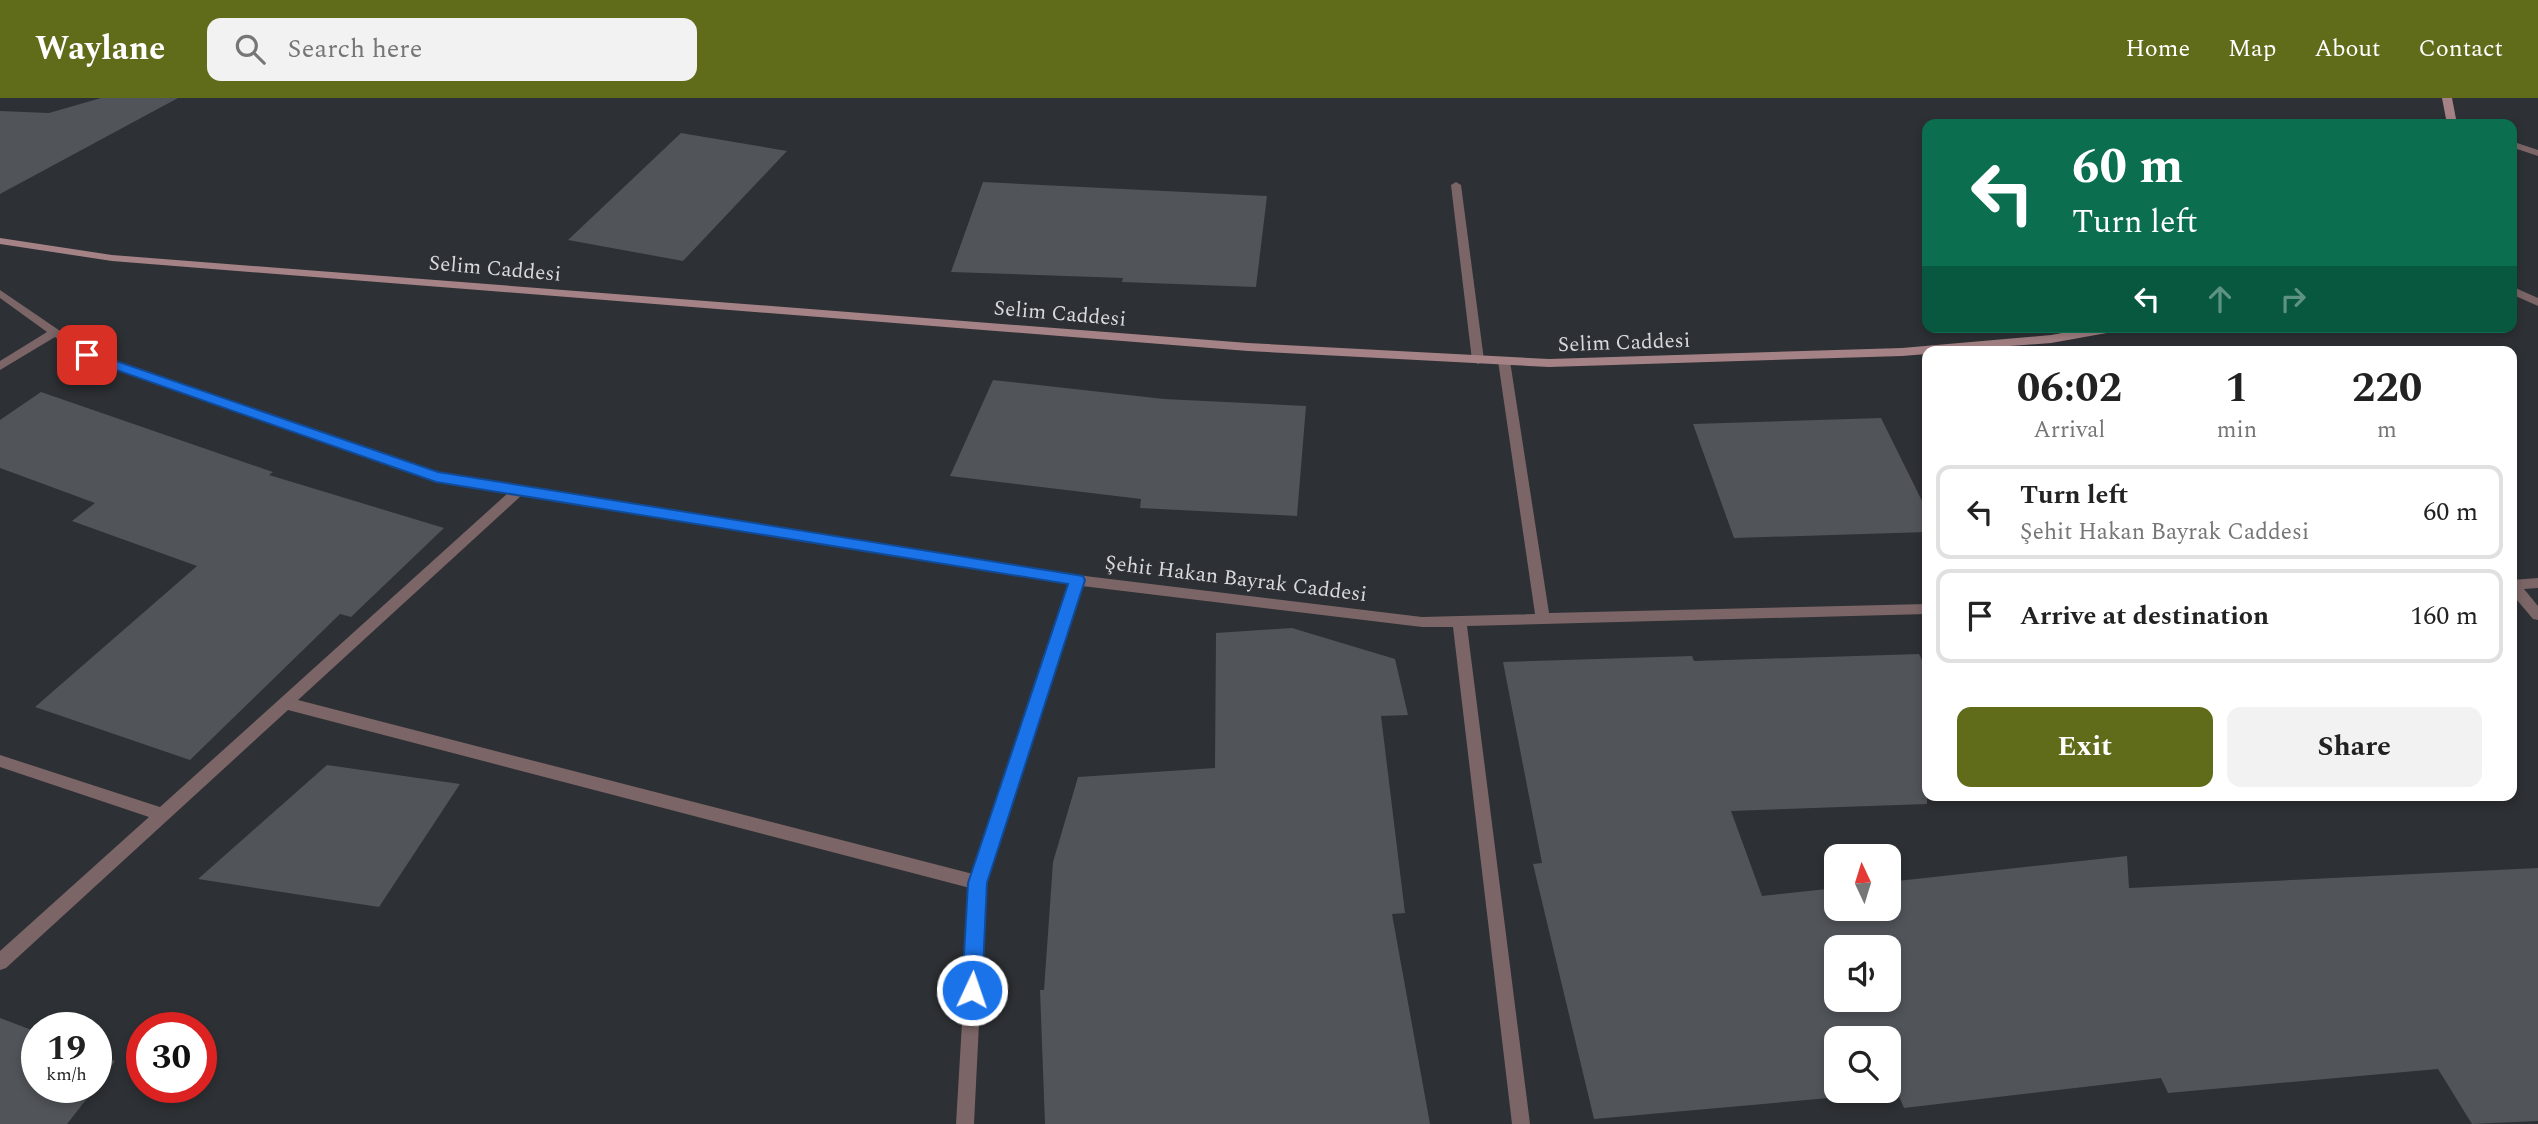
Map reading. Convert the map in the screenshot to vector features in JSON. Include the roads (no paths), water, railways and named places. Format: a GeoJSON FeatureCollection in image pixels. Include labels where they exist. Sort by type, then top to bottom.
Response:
{"type":"FeatureCollection","features":[{"type":"Feature","properties":{"kind":"main road"},"geometry":{"type":"LineString","coordinates":[[2447,98],[2451,119]]}},
{"type":"Feature","properties":{"kind":"main road","name":"Selim Caddesi"},"geometry":{"type":"LineString","coordinates":[[0,241],[112,258],[295,270],[1248,348],[1549,363],[1922,350]]}},
{"type":"Feature","properties":{"kind":"main road","name":"Selim Caddesi"},"geometry":{"type":"LineString","coordinates":[[1971,346],[2052,339],[2085,333]]}},
{"type":"Feature","properties":{"kind":"street"},"geometry":{"type":"LineString","coordinates":[[2517,146],[2538,153]]}},
{"type":"Feature","properties":{"kind":"street"},"geometry":{"type":"LineString","coordinates":[[1456,185],[1478,360]]}},
{"type":"Feature","properties":{"kind":"street"},"geometry":{"type":"LineString","coordinates":[[2517,292],[2538,303]]}},
{"type":"Feature","properties":{"kind":"street","name":"Şehit Hakan Bayrak Caddesi"},"geometry":{"type":"LineString","coordinates":[[0,293],[87,355],[423,472],[520,490],[1077,580],[1422,622],[1922,609]]}},
{"type":"Feature","properties":{"kind":"street"},"geometry":{"type":"LineString","coordinates":[[0,366],[55,332]]}},
{"type":"Feature","properties":{"kind":"street"},"geometry":{"type":"LineString","coordinates":[[1504,361],[1543,619]]}},
{"type":"Feature","properties":{"kind":"street"},"geometry":{"type":"LineString","coordinates":[[0,962],[520,490]]}},
{"type":"Feature","properties":{"kind":"street"},"geometry":{"type":"LineString","coordinates":[[965,1124],[978,883],[1077,580]]}},
{"type":"Feature","properties":{"kind":"street"},"geometry":{"type":"LineString","coordinates":[[2517,584],[2538,583]]}},
{"type":"Feature","properties":{"kind":"street"},"geometry":{"type":"LineString","coordinates":[[2517,590],[2538,615]]}},
{"type":"Feature","properties":{"kind":"street"},"geometry":{"type":"LineString","coordinates":[[1459,620],[1521,1124]]}},
{"type":"Feature","properties":{"kind":"street"},"geometry":{"type":"LineString","coordinates":[[285,704],[978,883]]}},
{"type":"Feature","properties":{"kind":"street"},"geometry":{"type":"LineString","coordinates":[[0,761],[163,815]]}}]}
